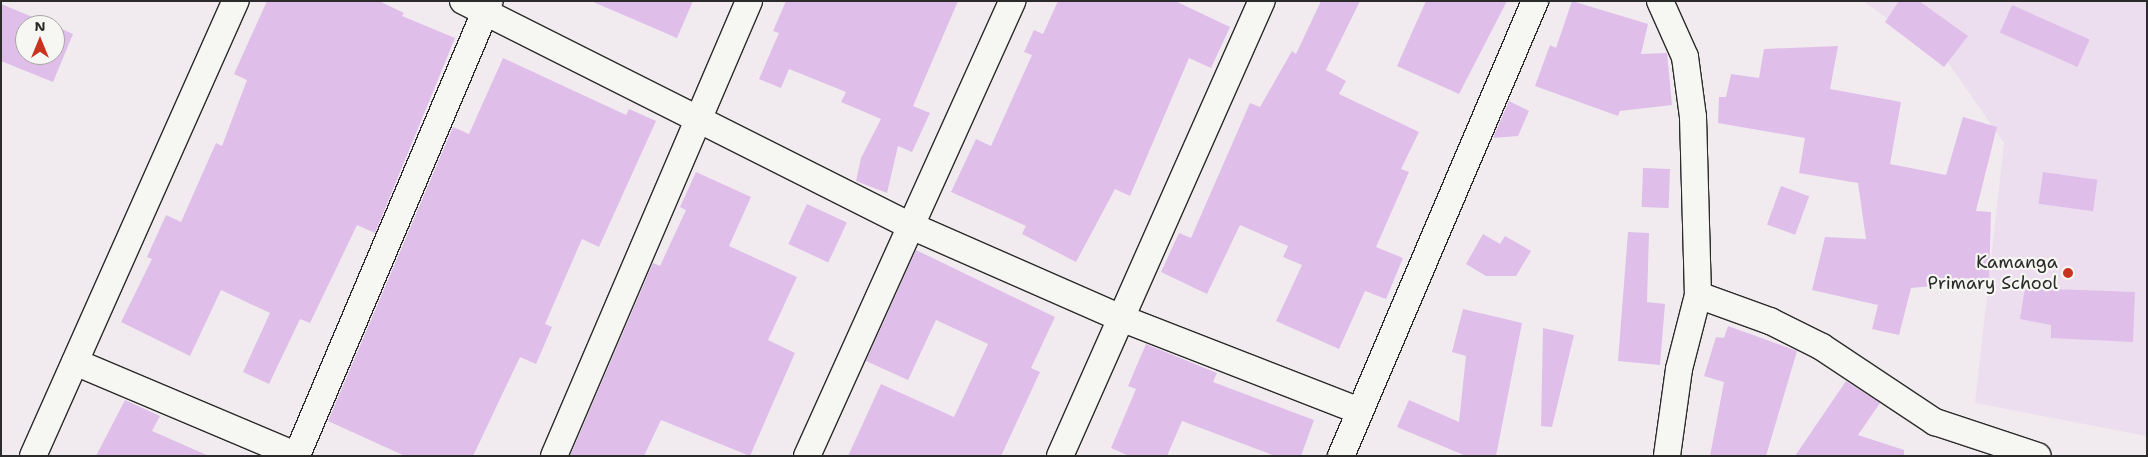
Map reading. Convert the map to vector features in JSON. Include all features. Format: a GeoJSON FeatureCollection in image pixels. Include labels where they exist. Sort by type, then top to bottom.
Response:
{"type":"FeatureCollection","features":[{"type":"Feature","properties":{"kind":"street"},"geometry":{"type":"LineString","coordinates":[[33,456],[236,1]]}},
{"type":"Feature","properties":{"kind":"street"},"geometry":{"type":"LineString","coordinates":[[554,456],[696,116],[749,1]]}},
{"type":"Feature","properties":{"kind":"street"},"geometry":{"type":"LineString","coordinates":[[807,456],[909,225],[1012,1]]}},
{"type":"Feature","properties":{"kind":"street"},"geometry":{"type":"LineString","coordinates":[[1060,456],[1262,1]]}},
{"type":"Feature","properties":{"kind":"street"},"geometry":{"type":"LineString","coordinates":[[1341,456],[1357,410],[1535,1]]}},
{"type":"Feature","properties":{"kind":"street"},"geometry":{"type":"LineString","coordinates":[[1660,1],[1685,57],[1691,100],[1698,295],[1679,369],[1667,456]]}},
{"type":"Feature","properties":{"kind":"street"},"geometry":{"type":"LineString","coordinates":[[75,362],[297,456],[480,4],[909,225],[1121,318],[1357,410]]}},
{"type":"Feature","properties":{"kind":"street"},"geometry":{"type":"LineString","coordinates":[[1698,295],[1770,321],[1822,347],[1935,422],[2038,456]]}},
{"type":"Feature","properties":{"kind":"shaded area","name":"Kamanga Primary School"},"geometry":{"type":"Polygon","coordinates":[[[1863,1],[2147,1],[2147,436],[1975,403],[2004,143],[1947,61],[1863,1]]]}},
{"type":"Feature","properties":{"kind":"building"},"geometry":{"type":"Polygon","coordinates":[[[267,1],[379,1],[404,13],[402,16],[455,38],[375,233],[357,225],[310,323],[300,319],[269,384],[243,372],[270,313],[221,290],[190,356],[121,322],[152,259],[147,257],[166,215],[181,222],[216,143],[222,146],[247,80],[234,74],[267,1]]]}},
{"type":"Feature","properties":{"kind":"building"},"geometry":{"type":"Polygon","coordinates":[[[591,1],[693,1],[677,38],[591,1]]]}},
{"type":"Feature","properties":{"kind":"building"},"geometry":{"type":"Polygon","coordinates":[[[786,1],[958,1],[913,106],[930,113],[912,152],[898,146],[887,193],[856,181],[861,158],[881,119],[841,102],[846,92],[789,69],[781,88],[759,79],[779,33],[773,31],[786,1]]]}},
{"type":"Feature","properties":{"kind":"building"},"geometry":{"type":"Polygon","coordinates":[[[1058,1],[1175,1],[1230,27],[1211,68],[1189,58],[1130,196],[1115,189],[1076,262],[1022,234],[1026,226],[951,192],[976,139],[991,146],[1032,55],[1024,52],[1034,30],[1043,34],[1058,1]]]}},
{"type":"Feature","properties":{"kind":"building"},"geometry":{"type":"Polygon","coordinates":[[[1321,1],[1360,1],[1326,70],[1346,81],[1339,94],[1419,132],[1401,169],[1409,172],[1376,247],[1403,258],[1386,299],[1365,291],[1339,349],[1276,321],[1302,265],[1283,257],[1288,246],[1240,225],[1207,294],[1161,272],[1179,233],[1191,238],[1250,103],[1260,107],[1292,51],[1296,54],[1321,1]]]}},
{"type":"Feature","properties":{"kind":"building"},"geometry":{"type":"Polygon","coordinates":[[[1426,1],[1507,1],[1459,94],[1397,66],[1426,1]]]}},
{"type":"Feature","properties":{"kind":"building"},"geometry":{"type":"Polygon","coordinates":[[[1572,1],[1648,24],[1641,54],[1667,53],[1672,105],[1620,111],[1618,116],[1535,86],[1550,45],[1556,48],[1572,1]]]}},
{"type":"Feature","properties":{"kind":"building"},"geometry":{"type":"Polygon","coordinates":[[[1899,1],[1919,1],[1968,36],[1944,67],[1885,22],[1899,1]]]}},
{"type":"Feature","properties":{"kind":"building"},"geometry":{"type":"Polygon","coordinates":[[[1,4],[28,15],[15,15],[15,65],[60,65],[53,82],[1,61],[1,4]]]}},
{"type":"Feature","properties":{"kind":"building"},"geometry":{"type":"Polygon","coordinates":[[[2012,5],[2090,40],[2077,67],[2000,32],[2012,5]]]}},
{"type":"Feature","properties":{"kind":"building"},"geometry":{"type":"Polygon","coordinates":[[[65,30],[73,34],[65,53],[65,30]]]}},
{"type":"Feature","properties":{"kind":"building"},"geometry":{"type":"Polygon","coordinates":[[[1838,46],[1830,89],[1901,102],[1890,164],[1946,175],[1963,117],[1997,127],[1976,211],[1991,212],[1989,281],[1911,288],[1899,335],[1872,329],[1878,305],[1812,290],[1825,237],[1866,239],[1858,183],[1799,173],[1805,138],[1718,123],[1719,97],[1726,97],[1731,74],[1759,78],[1764,49],[1838,46]]]}},
{"type":"Feature","properties":{"kind":"building"},"geometry":{"type":"Polygon","coordinates":[[[503,58],[626,115],[629,109],[656,121],[599,247],[582,239],[545,324],[552,327],[536,364],[520,357],[473,456],[405,456],[328,421],[453,127],[469,134],[503,58]]]}},
{"type":"Feature","properties":{"kind":"building"},"geometry":{"type":"Polygon","coordinates":[[[1509,101],[1529,111],[1518,136],[1493,138],[1509,101]]]}},
{"type":"Feature","properties":{"kind":"building"},"geometry":{"type":"Polygon","coordinates":[[[1643,168],[1670,169],[1669,208],[1642,207],[1643,168]]]}},
{"type":"Feature","properties":{"kind":"building"},"geometry":{"type":"Polygon","coordinates":[[[696,172],[751,197],[729,246],[797,277],[768,340],[795,353],[750,456],[661,420],[644,456],[570,456],[653,263],[660,266],[686,210],[680,207],[696,172]]]}},
{"type":"Feature","properties":{"kind":"building"},"geometry":{"type":"Polygon","coordinates":[[[2043,172],[2097,180],[2093,211],[2039,204],[2043,172]]]}},
{"type":"Feature","properties":{"kind":"building"},"geometry":{"type":"Polygon","coordinates":[[[1781,186],[1809,196],[1795,235],[1767,225],[1781,186]]]}},
{"type":"Feature","properties":{"kind":"building"},"geometry":{"type":"Polygon","coordinates":[[[807,204],[847,223],[828,262],[788,244],[807,204]]]}},
{"type":"Feature","properties":{"kind":"building"},"geometry":{"type":"Polygon","coordinates":[[[1628,232],[1649,233],[1647,302],[1665,304],[1660,365],[1618,361],[1628,232]]]}},
{"type":"Feature","properties":{"kind":"building"},"geometry":{"type":"Polygon","coordinates":[[[1483,234],[1500,244],[1505,236],[1531,251],[1516,276],[1486,276],[1466,264],[1483,234]]]}},
{"type":"Feature","properties":{"kind":"building"},"geometry":{"type":"Polygon","coordinates":[[[916,250],[1055,317],[1031,368],[1040,372],[1001,456],[848,456],[881,384],[954,417],[988,344],[936,320],[908,380],[866,361],[916,250]]]}},
{"type":"Feature","properties":{"kind":"building"},"geometry":{"type":"Polygon","coordinates":[[[2025,288],[2135,292],[2133,342],[2051,338],[2051,325],[2020,319],[2025,288]]]}},
{"type":"Feature","properties":{"kind":"building"},"geometry":{"type":"Polygon","coordinates":[[[1463,309],[1522,323],[1496,456],[1466,456],[1397,427],[1409,400],[1459,422],[1466,356],[1452,352],[1463,309]]]}},
{"type":"Feature","properties":{"kind":"building"},"geometry":{"type":"Polygon","coordinates":[[[1728,326],[1797,351],[1766,456],[1710,456],[1724,382],[1704,376],[1716,337],[1724,338],[1728,326]]]}},
{"type":"Feature","properties":{"kind":"building"},"geometry":{"type":"Polygon","coordinates":[[[1543,328],[1574,335],[1552,427],[1541,426],[1543,328]]]}},
{"type":"Feature","properties":{"kind":"building"},"geometry":{"type":"Polygon","coordinates":[[[1146,344],[1217,373],[1213,382],[1314,420],[1301,456],[1275,456],[1182,421],[1167,456],[1129,456],[1111,448],[1136,389],[1128,386],[1146,344]]]}},
{"type":"Feature","properties":{"kind":"building"},"geometry":{"type":"Polygon","coordinates":[[[1846,381],[1880,403],[1858,435],[1904,450],[1904,456],[1795,456],[1846,381]]]}},
{"type":"Feature","properties":{"kind":"building"},"geometry":{"type":"Polygon","coordinates":[[[125,400],[160,416],[152,431],[209,456],[96,456],[125,400]]]}},
{"type":"Feature","properties":{"kind":"place","name":"Kamanga Primary School"},"geometry":{"type":"Point","coordinates":[2068,273]}}]}
